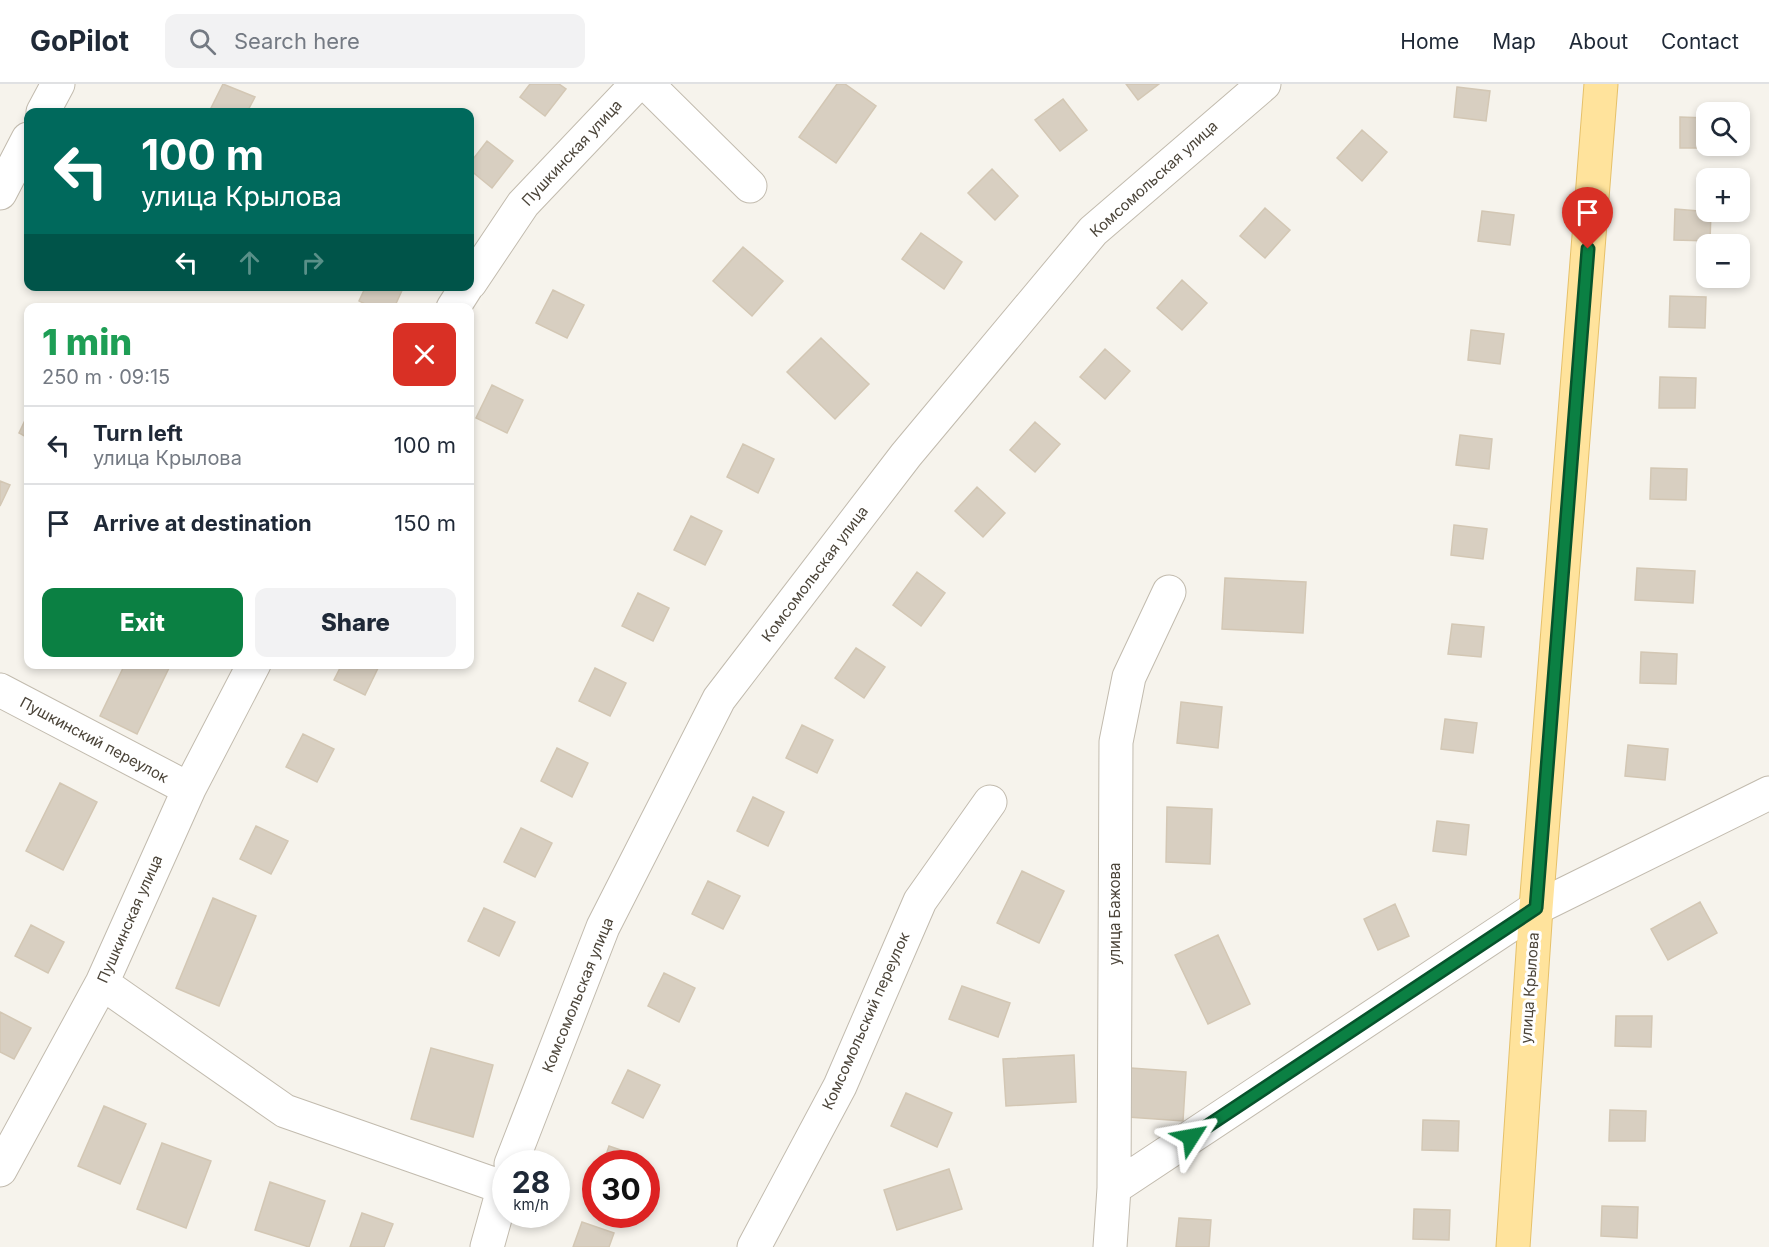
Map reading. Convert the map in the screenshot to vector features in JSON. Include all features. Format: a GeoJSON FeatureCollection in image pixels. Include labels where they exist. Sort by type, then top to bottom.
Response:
{"type":"FeatureCollection","features":[{"type":"Feature","properties":{"kind":"main road","name":"улица Крылова"},"geometry":{"type":"LineString","coordinates":[[1513,1247],[1536,908],[1601,84]]}},
{"type":"Feature","properties":{"kind":"street"},"geometry":{"type":"LineString","coordinates":[[45,108],[58,84]]}},
{"type":"Feature","properties":{"kind":"street","name":"Пушкинская улица"},"geometry":{"type":"LineString","coordinates":[[474,276],[523,204],[637,84]]}},
{"type":"Feature","properties":{"kind":"street"},"geometry":{"type":"LineString","coordinates":[[647,84],[750,186]]}},
{"type":"Feature","properties":{"kind":"street","name":"Комсомольская улица"},"geometry":{"type":"LineString","coordinates":[[516,1150],[603,927],[719,699],[906,455],[1093,231],[1264,84]]}},
{"type":"Feature","properties":{"kind":"street"},"geometry":{"type":"LineString","coordinates":[[0,193],[24,147]]}},
{"type":"Feature","properties":{"kind":"street","name":"улица Бажова"},"geometry":{"type":"LineString","coordinates":[[1110,1247],[1114,1188],[1116,742],[1129,677],[1169,592]]}},
{"type":"Feature","properties":{"kind":"street","name":"Пушкинская улица"},"geometry":{"type":"LineString","coordinates":[[0,1170],[102,983],[189,789],[251,669]]}},
{"type":"Feature","properties":{"kind":"street","name":"Пушкинский переулок"},"geometry":{"type":"LineString","coordinates":[[0,690],[189,789]]}},
{"type":"Feature","properties":{"kind":"street"},"geometry":{"type":"LineString","coordinates":[[1114,1188],[1536,908],[1769,793]]}},
{"type":"Feature","properties":{"kind":"street","name":"Комсомольский переулок"},"geometry":{"type":"LineString","coordinates":[[754,1247],[840,1086],[920,901],[990,802]]}},
{"type":"Feature","properties":{"kind":"street"},"geometry":{"type":"LineString","coordinates":[[102,983],[285,1111],[492,1173]]}},
{"type":"Feature","properties":{"kind":"street","name":"Комсомольская улица"},"geometry":{"type":"LineString","coordinates":[[487,1247],[492,1228]]}},
{"type":"Feature","properties":{"kind":"building"},"geometry":{"type":"Polygon","coordinates":[[[223,84],[255,97],[249,108],[211,108],[223,84]]]}},
{"type":"Feature","properties":{"kind":"building"},"geometry":{"type":"Polygon","coordinates":[[[530,84],[559,84],[566,89],[545,116],[520,97],[530,84]]]}},
{"type":"Feature","properties":{"kind":"building"},"geometry":{"type":"Polygon","coordinates":[[[837,84],[845,84],[876,106],[836,163],[799,137],[837,84]]]}},
{"type":"Feature","properties":{"kind":"building"},"geometry":{"type":"Polygon","coordinates":[[[1126,84],[1159,84],[1138,100],[1126,84]]]}},
{"type":"Feature","properties":{"kind":"building"},"geometry":{"type":"Polygon","coordinates":[[[1457,87],[1490,91],[1486,121],[1454,117],[1457,87]]]}},
{"type":"Feature","properties":{"kind":"building"},"geometry":{"type":"Polygon","coordinates":[[[1063,99],[1087,130],[1060,151],[1035,120],[1063,99]]]}},
{"type":"Feature","properties":{"kind":"building"},"geometry":{"type":"Polygon","coordinates":[[[1680,117],[1696,118],[1696,148],[1680,148],[1680,117]]]}},
{"type":"Feature","properties":{"kind":"building"},"geometry":{"type":"Polygon","coordinates":[[[1362,130],[1387,152],[1362,181],[1337,158],[1362,130]]]}},
{"type":"Feature","properties":{"kind":"building"},"geometry":{"type":"Polygon","coordinates":[[[487,141],[513,161],[492,188],[474,173],[474,158],[487,141]]]}},
{"type":"Feature","properties":{"kind":"building"},"geometry":{"type":"Polygon","coordinates":[[[992,169],[1018,196],[995,220],[968,193],[992,169]]]}},
{"type":"Feature","properties":{"kind":"building"},"geometry":{"type":"Polygon","coordinates":[[[1265,208],[1290,230],[1265,258],[1240,236],[1265,208]]]}},
{"type":"Feature","properties":{"kind":"building"},"geometry":{"type":"Polygon","coordinates":[[[1675,209],[1696,211],[1696,222],[1711,222],[1710,234],[1696,234],[1696,241],[1674,240],[1675,209]]]}},
{"type":"Feature","properties":{"kind":"building"},"geometry":{"type":"Polygon","coordinates":[[[1482,211],[1514,215],[1510,245],[1478,241],[1482,211]]]}},
{"type":"Feature","properties":{"kind":"building"},"geometry":{"type":"Polygon","coordinates":[[[921,233],[962,262],[944,289],[902,259],[921,233]]]}},
{"type":"Feature","properties":{"kind":"building"},"geometry":{"type":"Polygon","coordinates":[[[743,247],[783,281],[752,316],[713,281],[743,247]]]}},
{"type":"Feature","properties":{"kind":"building"},"geometry":{"type":"Polygon","coordinates":[[[1182,280],[1207,303],[1182,330],[1157,308],[1182,280]]]}},
{"type":"Feature","properties":{"kind":"building"},"geometry":{"type":"Polygon","coordinates":[[[553,290],[584,305],[567,338],[536,323],[553,290]]]}},
{"type":"Feature","properties":{"kind":"building"},"geometry":{"type":"Polygon","coordinates":[[[364,291],[402,291],[396,303],[359,301],[364,291]]]}},
{"type":"Feature","properties":{"kind":"building"},"geometry":{"type":"Polygon","coordinates":[[[1670,296],[1706,297],[1705,328],[1669,327],[1670,296]]]}},
{"type":"Feature","properties":{"kind":"building"},"geometry":{"type":"Polygon","coordinates":[[[1471,330],[1504,334],[1500,364],[1468,360],[1471,330]]]}},
{"type":"Feature","properties":{"kind":"building"},"geometry":{"type":"Polygon","coordinates":[[[821,338],[869,384],[835,419],[787,372],[821,338]]]}},
{"type":"Feature","properties":{"kind":"building"},"geometry":{"type":"Polygon","coordinates":[[[1105,349],[1130,371],[1105,399],[1080,377],[1105,349]]]}},
{"type":"Feature","properties":{"kind":"building"},"geometry":{"type":"Polygon","coordinates":[[[1660,377],[1696,378],[1695,408],[1659,408],[1660,377]]]}},
{"type":"Feature","properties":{"kind":"building"},"geometry":{"type":"Polygon","coordinates":[[[492,385],[523,400],[507,433],[476,418],[492,385]]]}},
{"type":"Feature","properties":{"kind":"building"},"geometry":{"type":"Polygon","coordinates":[[[24,422],[24,436],[19,433],[24,422]]]}},
{"type":"Feature","properties":{"kind":"building"},"geometry":{"type":"Polygon","coordinates":[[[1035,422],[1060,444],[1035,472],[1010,450],[1035,422]]]}},
{"type":"Feature","properties":{"kind":"building"},"geometry":{"type":"Polygon","coordinates":[[[1460,435],[1492,439],[1489,469],[1456,465],[1460,435]]]}},
{"type":"Feature","properties":{"kind":"building"},"geometry":{"type":"Polygon","coordinates":[[[743,444],[774,459],[758,493],[727,477],[743,444]]]}},
{"type":"Feature","properties":{"kind":"building"},"geometry":{"type":"Polygon","coordinates":[[[1651,468],[1687,469],[1686,500],[1650,499],[1651,468]]]}},
{"type":"Feature","properties":{"kind":"building"},"geometry":{"type":"Polygon","coordinates":[[[0,481],[10,485],[0,506],[0,481]]]}},
{"type":"Feature","properties":{"kind":"building"},"geometry":{"type":"Polygon","coordinates":[[[977,487],[1005,513],[983,537],[955,511],[977,487]]]}},
{"type":"Feature","properties":{"kind":"building"},"geometry":{"type":"Polygon","coordinates":[[[691,516],[722,531],[705,565],[674,550],[691,516]]]}},
{"type":"Feature","properties":{"kind":"building"},"geometry":{"type":"Polygon","coordinates":[[[1454,525],[1487,529],[1483,559],[1451,555],[1454,525]]]}},
{"type":"Feature","properties":{"kind":"building"},"geometry":{"type":"Polygon","coordinates":[[[1637,568],[1695,571],[1693,603],[1635,600],[1637,568]]]}},
{"type":"Feature","properties":{"kind":"building"},"geometry":{"type":"Polygon","coordinates":[[[917,572],[945,593],[921,626],[893,605],[917,572]]]}},
{"type":"Feature","properties":{"kind":"building"},"geometry":{"type":"Polygon","coordinates":[[[1225,578],[1306,582],[1303,633],[1222,629],[1225,578]]]}},
{"type":"Feature","properties":{"kind":"building"},"geometry":{"type":"Polygon","coordinates":[[[638,593],[669,608],[653,641],[622,626],[638,593]]]}},
{"type":"Feature","properties":{"kind":"building"},"geometry":{"type":"Polygon","coordinates":[[[1452,624],[1484,627],[1481,657],[1448,654],[1452,624]]]}},
{"type":"Feature","properties":{"kind":"building"},"geometry":{"type":"Polygon","coordinates":[[[856,648],[885,667],[864,698],[835,678],[856,648]]]}},
{"type":"Feature","properties":{"kind":"building"},"geometry":{"type":"Polygon","coordinates":[[[1641,652],[1677,654],[1676,684],[1640,683],[1641,652]]]}},
{"type":"Feature","properties":{"kind":"building"},"geometry":{"type":"Polygon","coordinates":[[[595,668],[626,683],[610,716],[579,701],[595,668]]]}},
{"type":"Feature","properties":{"kind":"building"},"geometry":{"type":"Polygon","coordinates":[[[123,669],[169,669],[137,734],[100,716],[123,669]]]}},
{"type":"Feature","properties":{"kind":"building"},"geometry":{"type":"Polygon","coordinates":[[[340,669],[378,669],[365,695],[334,680],[340,669]]]}},
{"type":"Feature","properties":{"kind":"building"},"geometry":{"type":"Polygon","coordinates":[[[1181,702],[1222,707],[1218,748],[1177,743],[1181,702]]]}},
{"type":"Feature","properties":{"kind":"building"},"geometry":{"type":"Polygon","coordinates":[[[1445,719],[1477,723],[1473,753],[1441,749],[1445,719]]]}},
{"type":"Feature","properties":{"kind":"building"},"geometry":{"type":"Polygon","coordinates":[[[802,725],[833,740],[817,773],[786,758],[802,725]]]}},
{"type":"Feature","properties":{"kind":"building"},"geometry":{"type":"Polygon","coordinates":[[[303,734],[334,749],[317,782],[286,767],[303,734]]]}},
{"type":"Feature","properties":{"kind":"building"},"geometry":{"type":"Polygon","coordinates":[[[1628,745],[1668,749],[1665,780],[1625,776],[1628,745]]]}},
{"type":"Feature","properties":{"kind":"building"},"geometry":{"type":"Polygon","coordinates":[[[557,748],[588,763],[572,797],[541,781],[557,748]]]}},
{"type":"Feature","properties":{"kind":"building"},"geometry":{"type":"Polygon","coordinates":[[[60,783],[97,802],[63,870],[26,851],[60,783]]]}},
{"type":"Feature","properties":{"kind":"building"},"geometry":{"type":"Polygon","coordinates":[[[753,797],[784,812],[768,846],[737,831],[753,797]]]}},
{"type":"Feature","properties":{"kind":"building"},"geometry":{"type":"Polygon","coordinates":[[[1167,807],[1212,809],[1210,864],[1166,862],[1167,807]]]}},
{"type":"Feature","properties":{"kind":"building"},"geometry":{"type":"Polygon","coordinates":[[[1437,821],[1469,825],[1466,855],[1433,851],[1437,821]]]}},
{"type":"Feature","properties":{"kind":"building"},"geometry":{"type":"Polygon","coordinates":[[[256,826],[288,841],[271,874],[240,859],[256,826]]]}},
{"type":"Feature","properties":{"kind":"building"},"geometry":{"type":"Polygon","coordinates":[[[521,828],[552,843],[535,877],[504,862],[521,828]]]}},
{"type":"Feature","properties":{"kind":"building"},"geometry":{"type":"Polygon","coordinates":[[[1022,871],[1064,891],[1039,943],[997,923],[1022,871]]]}},
{"type":"Feature","properties":{"kind":"building"},"geometry":{"type":"Polygon","coordinates":[[[708,881],[740,896],[723,929],[692,914],[708,881]]]}},
{"type":"Feature","properties":{"kind":"building"},"geometry":{"type":"Polygon","coordinates":[[[213,898],[256,916],[219,1006],[176,988],[213,898]]]}},
{"type":"Feature","properties":{"kind":"building"},"geometry":{"type":"Polygon","coordinates":[[[1700,902],[1717,933],[1668,960],[1651,929],[1700,902]]]}},
{"type":"Feature","properties":{"kind":"building"},"geometry":{"type":"Polygon","coordinates":[[[1395,904],[1409,936],[1378,950],[1364,919],[1395,904]]]}},
{"type":"Feature","properties":{"kind":"building"},"geometry":{"type":"Polygon","coordinates":[[[484,908],[515,922],[499,956],[468,941],[484,908]]]}},
{"type":"Feature","properties":{"kind":"building"},"geometry":{"type":"Polygon","coordinates":[[[31,925],[64,942],[48,973],[15,956],[31,925]]]}},
{"type":"Feature","properties":{"kind":"building"},"geometry":{"type":"Polygon","coordinates":[[[1218,935],[1250,1004],[1208,1024],[1175,955],[1218,935]]]}},
{"type":"Feature","properties":{"kind":"building"},"geometry":{"type":"Polygon","coordinates":[[[664,973],[695,988],[679,1022],[648,1006],[664,973]]]}},
{"type":"Feature","properties":{"kind":"building"},"geometry":{"type":"Polygon","coordinates":[[[962,986],[1010,1003],[998,1037],[949,1019],[962,986]]]}},
{"type":"Feature","properties":{"kind":"building"},"geometry":{"type":"Polygon","coordinates":[[[0,1012],[31,1028],[14,1059],[0,1052],[0,1012]]]}},
{"type":"Feature","properties":{"kind":"building"},"geometry":{"type":"Polygon","coordinates":[[[1616,1016],[1652,1016],[1651,1047],[1615,1046],[1616,1016]]]}},
{"type":"Feature","properties":{"kind":"building"},"geometry":{"type":"Polygon","coordinates":[[[431,1048],[493,1065],[473,1137],[411,1119],[431,1048]]]}},
{"type":"Feature","properties":{"kind":"building"},"geometry":{"type":"Polygon","coordinates":[[[1074,1055],[1076,1102],[1006,1106],[1003,1059],[1074,1055]]]}},
{"type":"Feature","properties":{"kind":"building"},"geometry":{"type":"Polygon","coordinates":[[[1131,1068],[1186,1072],[1183,1121],[1128,1117],[1131,1068]]]}},
{"type":"Feature","properties":{"kind":"building"},"geometry":{"type":"Polygon","coordinates":[[[628,1070],[660,1085],[643,1118],[612,1103],[628,1070]]]}},
{"type":"Feature","properties":{"kind":"building"},"geometry":{"type":"Polygon","coordinates":[[[906,1093],[952,1113],[937,1147],[891,1126],[906,1093]]]}},
{"type":"Feature","properties":{"kind":"building"},"geometry":{"type":"Polygon","coordinates":[[[104,1106],[146,1124],[120,1184],[78,1166],[104,1106]]]}},
{"type":"Feature","properties":{"kind":"building"},"geometry":{"type":"Polygon","coordinates":[[[1610,1110],[1646,1111],[1645,1141],[1609,1141],[1610,1110]]]}},
{"type":"Feature","properties":{"kind":"building"},"geometry":{"type":"Polygon","coordinates":[[[1423,1120],[1459,1121],[1458,1151],[1422,1150],[1423,1120]]]}},
{"type":"Feature","properties":{"kind":"building"},"geometry":{"type":"Polygon","coordinates":[[[162,1143],[211,1161],[186,1228],[137,1209],[162,1143]]]}},
{"type":"Feature","properties":{"kind":"building"},"geometry":{"type":"Polygon","coordinates":[[[609,1146],[621,1150],[608,1150],[609,1146]]]}},
{"type":"Feature","properties":{"kind":"building"},"geometry":{"type":"Polygon","coordinates":[[[949,1169],[962,1209],[897,1230],[884,1190],[949,1169]]]}},
{"type":"Feature","properties":{"kind":"building"},"geometry":{"type":"Polygon","coordinates":[[[270,1182],[325,1201],[309,1247],[255,1230],[270,1182]]]}},
{"type":"Feature","properties":{"kind":"building"},"geometry":{"type":"Polygon","coordinates":[[[1602,1206],[1638,1207],[1637,1238],[1601,1236],[1602,1206]]]}},
{"type":"Feature","properties":{"kind":"building"},"geometry":{"type":"Polygon","coordinates":[[[1414,1209],[1450,1210],[1449,1240],[1413,1239],[1414,1209]]]}},
{"type":"Feature","properties":{"kind":"building"},"geometry":{"type":"Polygon","coordinates":[[[362,1213],[393,1224],[384,1247],[350,1247],[362,1213]]]}},
{"type":"Feature","properties":{"kind":"building"},"geometry":{"type":"Polygon","coordinates":[[[1179,1218],[1211,1220],[1209,1247],[1176,1247],[1179,1218]]]}},
{"type":"Feature","properties":{"kind":"building"},"geometry":{"type":"Polygon","coordinates":[[[582,1222],[582,1228],[599,1228],[614,1233],[609,1247],[573,1247],[582,1222]]]}},
{"type":"Feature","properties":{"kind":"route"},"geometry":{"type":"LineString","coordinates":[[1191,1137],[1536,908],[1588,249]]}}]}
